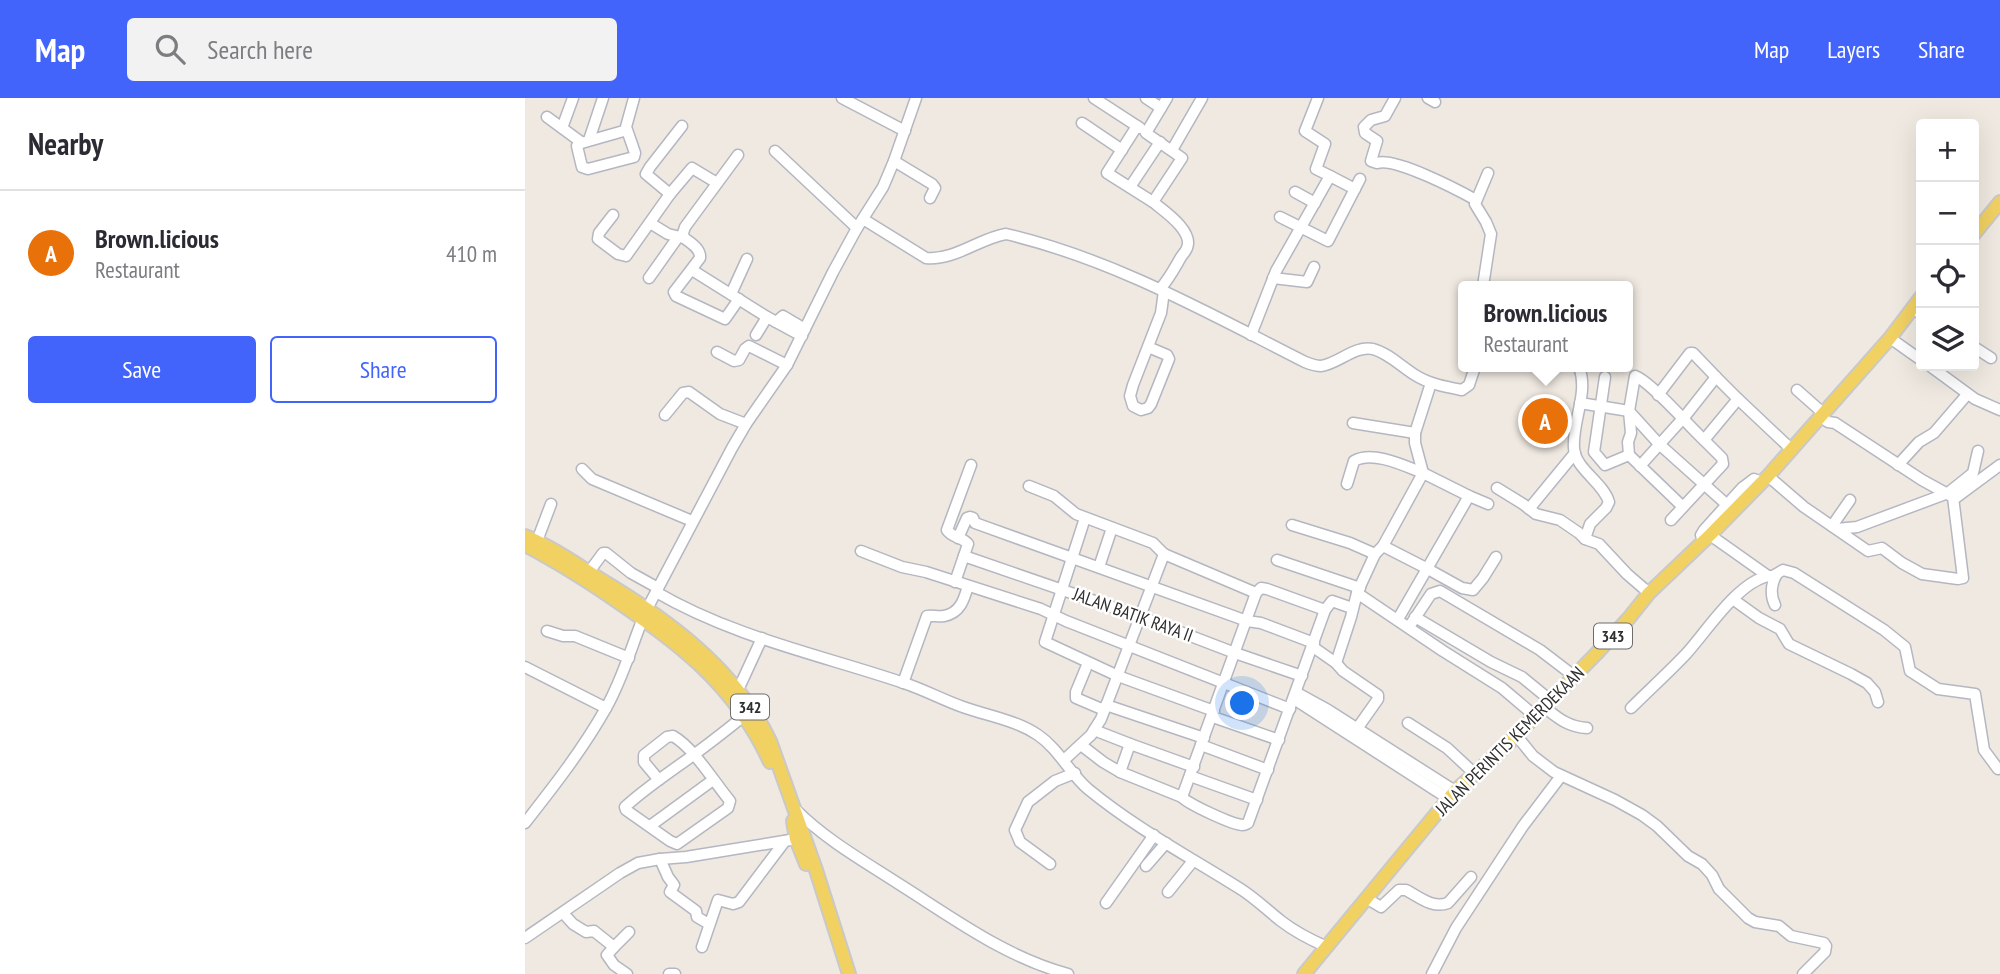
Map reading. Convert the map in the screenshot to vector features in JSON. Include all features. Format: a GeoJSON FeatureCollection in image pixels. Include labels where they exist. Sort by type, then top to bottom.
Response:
{"type":"FeatureCollection","features":[{"type":"Feature","properties":{"kind":"main road"},"geometry":{"type":"LineString","coordinates":[[1979,228],[2000,202]]}},
{"type":"Feature","properties":{"kind":"main road","name":"JALAN PERINTIS KEMERDEKAAN"},"geometry":{"type":"LineString","coordinates":[[1304,974],[1452,795],[1543,708],[1629,618],[1649,593],[1707,539],[1731,508],[1765,479],[1916,312]]}},
{"type":"Feature","properties":{"kind":"main road","name":"342"},"geometry":{"type":"LineString","coordinates":[[529,541],[589,572],[608,589],[671,632],[694,644],[738,690],[767,733],[817,870],[849,974]]}},
{"type":"Feature","properties":{"kind":"main road","name":"342"},"geometry":{"type":"LineString","coordinates":[[529,541],[577,574],[608,589]]}},
{"type":"Feature","properties":{"kind":"main road","name":"342"},"geometry":{"type":"LineString","coordinates":[[671,632],[745,715],[771,763],[791,815],[791,840],[824,914],[841,974]]}},
{"type":"Feature","properties":{"kind":"street"},"geometry":{"type":"LineString","coordinates":[[562,128],[573,98]]}},
{"type":"Feature","properties":{"kind":"street"},"geometry":{"type":"LineString","coordinates":[[585,141],[603,98]]}},
{"type":"Feature","properties":{"kind":"street"},"geometry":{"type":"LineString","coordinates":[[627,130],[585,141],[577,146],[582,167],[599,167],[634,157],[627,130],[634,98]]}},
{"type":"Feature","properties":{"kind":"street"},"geometry":{"type":"LineString","coordinates":[[842,98],[905,131]]}},
{"type":"Feature","properties":{"kind":"street"},"geometry":{"type":"LineString","coordinates":[[525,823],[563,774],[606,708],[645,614],[692,521],[746,424],[787,365],[860,223],[883,187],[916,98]]}},
{"type":"Feature","properties":{"kind":"street"},"geometry":{"type":"LineString","coordinates":[[1094,98],[1108,102],[1182,158],[1153,202]]}},
{"type":"Feature","properties":{"kind":"street"},"geometry":{"type":"LineString","coordinates":[[1146,98],[1161,108]]}},
{"type":"Feature","properties":{"kind":"street"},"geometry":{"type":"LineString","coordinates":[[1146,133],[1167,98]]}},
{"type":"Feature","properties":{"kind":"street"},"geometry":{"type":"LineString","coordinates":[[1172,150],[1201,98]]}},
{"type":"Feature","properties":{"kind":"street"},"geometry":{"type":"LineString","coordinates":[[1280,217],[1328,241],[1357,184],[1316,169],[1325,144],[1305,131],[1318,98]]}},
{"type":"Feature","properties":{"kind":"street"},"geometry":{"type":"LineString","coordinates":[[1395,98],[1385,116],[1371,120],[1364,127],[1366,133],[1377,141],[1371,161],[1397,165],[1448,184],[1476,200]]}},
{"type":"Feature","properties":{"kind":"street"},"geometry":{"type":"LineString","coordinates":[[547,117],[585,141]]}},
{"type":"Feature","properties":{"kind":"street"},"geometry":{"type":"LineString","coordinates":[[1082,123],[1122,150]]}},
{"type":"Feature","properties":{"kind":"street"},"geometry":{"type":"LineString","coordinates":[[670,194],[646,174],[682,126]]}},
{"type":"Feature","properties":{"kind":"street"},"geometry":{"type":"LineString","coordinates":[[1137,126],[1107,173],[1153,202],[1179,224],[1188,237],[1187,249],[1162,290],[1161,313],[1148,347],[1130,397],[1133,406],[1141,410],[1151,404],[1168,363],[1167,355],[1148,347]]}},
{"type":"Feature","properties":{"kind":"street"},"geometry":{"type":"LineString","coordinates":[[1130,187],[1160,142]]}},
{"type":"Feature","properties":{"kind":"street"},"geometry":{"type":"LineString","coordinates":[[775,151],[860,223],[926,258],[935,259],[996,235],[1006,234],[1094,260],[1317,366],[1363,349],[1374,349],[1431,383],[1465,389],[1473,372]]}},
{"type":"Feature","properties":{"kind":"street"},"geometry":{"type":"LineString","coordinates":[[649,278],[681,238],[685,228],[739,155]]}},
{"type":"Feature","properties":{"kind":"street"},"geometry":{"type":"LineString","coordinates":[[894,161],[932,184],[935,188],[930,198]]}},
{"type":"Feature","properties":{"kind":"street"},"geometry":{"type":"LineString","coordinates":[[613,215],[599,233],[598,239],[622,256],[628,255],[670,194],[692,168],[717,183]]}},
{"type":"Feature","properties":{"kind":"street"},"geometry":{"type":"LineString","coordinates":[[1484,281],[1491,234],[1475,206],[1488,173]]}},
{"type":"Feature","properties":{"kind":"street"},"geometry":{"type":"LineString","coordinates":[[1251,335],[1273,278],[1330,176]]}},
{"type":"Feature","properties":{"kind":"street"},"geometry":{"type":"LineString","coordinates":[[1295,192],[1315,203]]}},
{"type":"Feature","properties":{"kind":"street"},"geometry":{"type":"LineString","coordinates":[[650,223],[661,231],[681,238],[697,248],[700,254],[692,270],[675,289],[676,296],[725,319],[747,259]]}},
{"type":"Feature","properties":{"kind":"street"},"geometry":{"type":"LineString","coordinates":[[1273,278],[1307,282],[1314,267]]}},
{"type":"Feature","properties":{"kind":"street"},"geometry":{"type":"LineString","coordinates":[[692,270],[771,319],[804,332]]}},
{"type":"Feature","properties":{"kind":"street"},"geometry":{"type":"LineString","coordinates":[[756,335],[771,319]]}},
{"type":"Feature","properties":{"kind":"street"},"geometry":{"type":"LineString","coordinates":[[1890,338],[1916,356]]}},
{"type":"Feature","properties":{"kind":"street"},"geometry":{"type":"LineString","coordinates":[[717,352],[739,360],[749,346],[787,365]]}},
{"type":"Feature","properties":{"kind":"street"},"geometry":{"type":"LineString","coordinates":[[1979,350],[1991,358]]}},
{"type":"Feature","properties":{"kind":"street"},"geometry":{"type":"LineString","coordinates":[[1658,395],[1690,353],[1693,353],[1791,449]]}},
{"type":"Feature","properties":{"kind":"street"},"geometry":{"type":"LineString","coordinates":[[1937,371],[1975,399],[2000,410]]}},
{"type":"Feature","properties":{"kind":"street"},"geometry":{"type":"LineString","coordinates":[[1580,372],[1580,403],[1575,430],[1575,453],[1577,460],[1609,502],[1590,524],[1585,539]]}},
{"type":"Feature","properties":{"kind":"street"},"geometry":{"type":"LineString","coordinates":[[1671,520],[1724,463],[1658,395],[1635,376],[1629,411],[1629,455],[1682,506]]}},
{"type":"Feature","properties":{"kind":"street"},"geometry":{"type":"LineString","coordinates":[[1605,377],[1594,449],[1596,455],[1608,465],[1629,455]]}},
{"type":"Feature","properties":{"kind":"street"},"geometry":{"type":"LineString","coordinates":[[1640,466],[1716,377]]}},
{"type":"Feature","properties":{"kind":"street"},"geometry":{"type":"LineString","coordinates":[[1336,663],[1352,608],[1375,554],[1383,546],[1423,473],[1415,433],[1431,383]]}},
{"type":"Feature","properties":{"kind":"street"},"geometry":{"type":"LineString","coordinates":[[1797,390],[1827,421],[1835,423],[1951,496]]}},
{"type":"Feature","properties":{"kind":"street"},"geometry":{"type":"LineString","coordinates":[[665,415],[686,391],[720,414],[746,424]]}},
{"type":"Feature","properties":{"kind":"street"},"geometry":{"type":"LineString","coordinates":[[1898,465],[1919,442],[1934,433],[1966,393]]}},
{"type":"Feature","properties":{"kind":"street"},"geometry":{"type":"LineString","coordinates":[[1704,440],[1738,399]]}},
{"type":"Feature","properties":{"kind":"street"},"geometry":{"type":"LineString","coordinates":[[1580,403],[1629,411],[1659,444],[1731,508]]}},
{"type":"Feature","properties":{"kind":"street"},"geometry":{"type":"LineString","coordinates":[[1353,423],[1415,433]]}},
{"type":"Feature","properties":{"kind":"street"},"geometry":{"type":"LineString","coordinates":[[1631,433],[1640,424]]}},
{"type":"Feature","properties":{"kind":"street"},"geometry":{"type":"LineString","coordinates":[[1976,477],[1978,450]]}},
{"type":"Feature","properties":{"kind":"street"},"geometry":{"type":"LineString","coordinates":[[1529,509],[1575,453]]}},
{"type":"Feature","properties":{"kind":"street"},"geometry":{"type":"LineString","coordinates":[[1347,484],[1354,461],[1360,457],[1390,460],[1488,504]]}},
{"type":"Feature","properties":{"kind":"street"},"geometry":{"type":"LineString","coordinates":[[1837,530],[1857,527],[1951,496],[1976,477],[2000,464]]}},
{"type":"Feature","properties":{"kind":"street"},"geometry":{"type":"LineString","coordinates":[[955,582],[968,544],[948,533],[947,527],[971,465]]}},
{"type":"Feature","properties":{"kind":"street"},"geometry":{"type":"LineString","coordinates":[[582,469],[592,479],[692,521]]}},
{"type":"Feature","properties":{"kind":"street"},"geometry":{"type":"LineString","coordinates":[[1765,479],[1868,551],[1882,548],[1922,574],[1961,580],[1963,576],[1951,496]]}},
{"type":"Feature","properties":{"kind":"street"},"geometry":{"type":"LineString","coordinates":[[1029,486],[1054,496],[1076,514],[1153,543],[1164,554],[1256,593]]}},
{"type":"Feature","properties":{"kind":"street"},"geometry":{"type":"LineString","coordinates":[[1497,488],[1538,515],[1560,520],[1585,539],[1599,544],[1649,593]]}},
{"type":"Feature","properties":{"kind":"street"},"geometry":{"type":"LineString","coordinates":[[1398,620],[1469,496]]}},
{"type":"Feature","properties":{"kind":"street"},"geometry":{"type":"LineString","coordinates":[[1837,530],[1850,500]]}},
{"type":"Feature","properties":{"kind":"street"},"geometry":{"type":"LineString","coordinates":[[529,541],[551,504]]}},
{"type":"Feature","properties":{"kind":"street"},"geometry":{"type":"LineString","coordinates":[[958,538],[970,517],[975,523],[1247,621],[1261,623],[1313,645],[1343,671],[1378,695],[1378,699],[1355,732]]}},
{"type":"Feature","properties":{"kind":"street"},"geometry":{"type":"LineString","coordinates":[[1085,518],[1045,642],[1118,676],[1279,740]]}},
{"type":"Feature","properties":{"kind":"street"},"geometry":{"type":"LineString","coordinates":[[1292,525],[1350,543],[1375,554]]}},
{"type":"Feature","properties":{"kind":"street"},"geometry":{"type":"LineString","coordinates":[[1099,567],[1112,528]]}},
{"type":"Feature","properties":{"kind":"street"},"geometry":{"type":"LineString","coordinates":[[1707,539],[1773,575]]}},
{"type":"Feature","properties":{"kind":"street"},"geometry":{"type":"LineString","coordinates":[[1383,546],[1462,588],[1473,590],[1496,557]]}},
{"type":"Feature","properties":{"kind":"street"},"geometry":{"type":"LineString","coordinates":[[861,551],[902,567],[1041,609],[1224,682],[1294,700],[1326,714],[1452,795]]}},
{"type":"Feature","properties":{"kind":"street"},"geometry":{"type":"LineString","coordinates":[[589,572],[603,553],[606,553],[682,607],[762,638],[904,683],[960,706],[1017,724],[1038,735],[1086,787],[1193,861],[1242,890],[1283,923],[1327,947]]}},
{"type":"Feature","properties":{"kind":"street"},"geometry":{"type":"LineString","coordinates":[[1063,760],[1094,730],[1105,708],[1164,554]]}},
{"type":"Feature","properties":{"kind":"street","name":"JALAN BATIK RAYA II"},"geometry":{"type":"LineString","coordinates":[[964,556],[1302,676]]}},
{"type":"Feature","properties":{"kind":"street"},"geometry":{"type":"LineString","coordinates":[[1277,560],[1359,591],[1443,651],[1502,688],[1543,708],[1565,723],[1587,728]]}},
{"type":"Feature","properties":{"kind":"street"},"geometry":{"type":"LineString","coordinates":[[1631,708],[1686,654],[1734,600],[1756,581],[1786,570],[1905,647],[1910,671],[1927,684],[1938,689],[1975,694],[1984,750],[1999,769]]}},
{"type":"Feature","properties":{"kind":"street"},"geometry":{"type":"LineString","coordinates":[[1773,575],[1772,595],[1775,605]]}},
{"type":"Feature","properties":{"kind":"street"},"geometry":{"type":"LineString","coordinates":[[904,683],[927,616],[946,616],[958,609],[968,586]]}},
{"type":"Feature","properties":{"kind":"street"},"geometry":{"type":"LineString","coordinates":[[1182,797],[1256,593],[1261,588],[1267,589],[1325,610]]}},
{"type":"Feature","properties":{"kind":"street"},"geometry":{"type":"LineString","coordinates":[[1409,627],[1431,594],[1440,591],[1540,650],[1574,676]]}},
{"type":"Feature","properties":{"kind":"street"},"geometry":{"type":"LineString","coordinates":[[1734,600],[1780,629],[1789,644],[1867,683],[1875,692],[1878,702]]}},
{"type":"Feature","properties":{"kind":"street"},"geometry":{"type":"LineString","coordinates":[[1081,744],[1120,772],[1182,797],[1195,807],[1243,825],[1248,823],[1325,610],[1332,601],[1352,608]]}},
{"type":"Feature","properties":{"kind":"street"},"geometry":{"type":"LineString","coordinates":[[1415,617],[1522,677],[1543,708]]}},
{"type":"Feature","properties":{"kind":"street"},"geometry":{"type":"LineString","coordinates":[[547,631],[563,636],[575,636],[629,658]]}},
{"type":"Feature","properties":{"kind":"street"},"geometry":{"type":"LineString","coordinates":[[738,690],[762,638]]}},
{"type":"Feature","properties":{"kind":"street"},"geometry":{"type":"LineString","coordinates":[[1088,663],[1076,698],[1203,742],[1268,770]]}},
{"type":"Feature","properties":{"kind":"street"},"geometry":{"type":"LineString","coordinates":[[525,667],[606,708]]}},
{"type":"Feature","properties":{"kind":"street"},"geometry":{"type":"LineString","coordinates":[[659,780],[643,757],[667,737],[676,737],[694,755],[730,801],[728,808],[677,844],[625,807],[659,780],[694,755],[745,715]]}},
{"type":"Feature","properties":{"kind":"street"},"geometry":{"type":"LineString","coordinates":[[1408,723],[1447,748],[1475,774]]}},
{"type":"Feature","properties":{"kind":"street"},"geometry":{"type":"LineString","coordinates":[[1094,730],[1257,800]]}},
{"type":"Feature","properties":{"kind":"street"},"geometry":{"type":"LineString","coordinates":[[1516,735],[1533,756],[1561,776],[1642,815],[1657,826],[1688,856],[1702,864],[1719,890],[1748,918],[1755,922],[1779,926],[1791,936],[1824,943],[1825,952],[1803,974]]}},
{"type":"Feature","properties":{"kind":"street"},"geometry":{"type":"LineString","coordinates":[[1120,772],[1130,744]]}},
{"type":"Feature","properties":{"kind":"street"},"geometry":{"type":"LineString","coordinates":[[1051,864],[1020,842],[1015,830],[1028,802],[1055,781],[1075,773]]}},
{"type":"Feature","properties":{"kind":"street"},"geometry":{"type":"LineString","coordinates":[[1432,974],[1457,929],[1523,826],[1561,776]]}},
{"type":"Feature","properties":{"kind":"street"},"geometry":{"type":"LineString","coordinates":[[650,826],[713,780]]}},
{"type":"Feature","properties":{"kind":"street"},"geometry":{"type":"LineString","coordinates":[[795,809],[829,839],[957,921],[1025,960],[1067,974]]}},
{"type":"Feature","properties":{"kind":"street"},"geometry":{"type":"LineString","coordinates":[[1105,903],[1154,835]]}},
{"type":"Feature","properties":{"kind":"street"},"geometry":{"type":"LineString","coordinates":[[525,938],[639,863],[791,840]]}},
{"type":"Feature","properties":{"kind":"street"},"geometry":{"type":"LineString","coordinates":[[702,947],[717,900],[733,904],[739,902],[791,840]]}},
{"type":"Feature","properties":{"kind":"street"},"geometry":{"type":"LineString","coordinates":[[1146,866],[1166,843]]}},
{"type":"Feature","properties":{"kind":"street"},"geometry":{"type":"LineString","coordinates":[[660,859],[674,885],[670,892],[696,911],[697,917],[709,923]]}},
{"type":"Feature","properties":{"kind":"street"},"geometry":{"type":"LineString","coordinates":[[1168,892],[1193,861]]}},
{"type":"Feature","properties":{"kind":"street"},"geometry":{"type":"LineString","coordinates":[[1366,898],[1381,907],[1399,890],[1406,890],[1433,905],[1443,905],[1448,903],[1471,877]]}},
{"type":"Feature","properties":{"kind":"street"},"geometry":{"type":"LineString","coordinates":[[563,912],[573,924],[586,932],[594,931],[614,947]]}},
{"type":"Feature","properties":{"kind":"street"},"geometry":{"type":"LineString","coordinates":[[627,974],[614,965],[607,955],[629,932]]}},
{"type":"Feature","properties":{"kind":"street"},"geometry":{"type":"LineString","coordinates":[[669,974],[675,974]]}},
{"type":"Feature","properties":{"kind":"place","name":"Brown.licious"},"geometry":{"type":"Point","coordinates":[1545,421]}}]}
